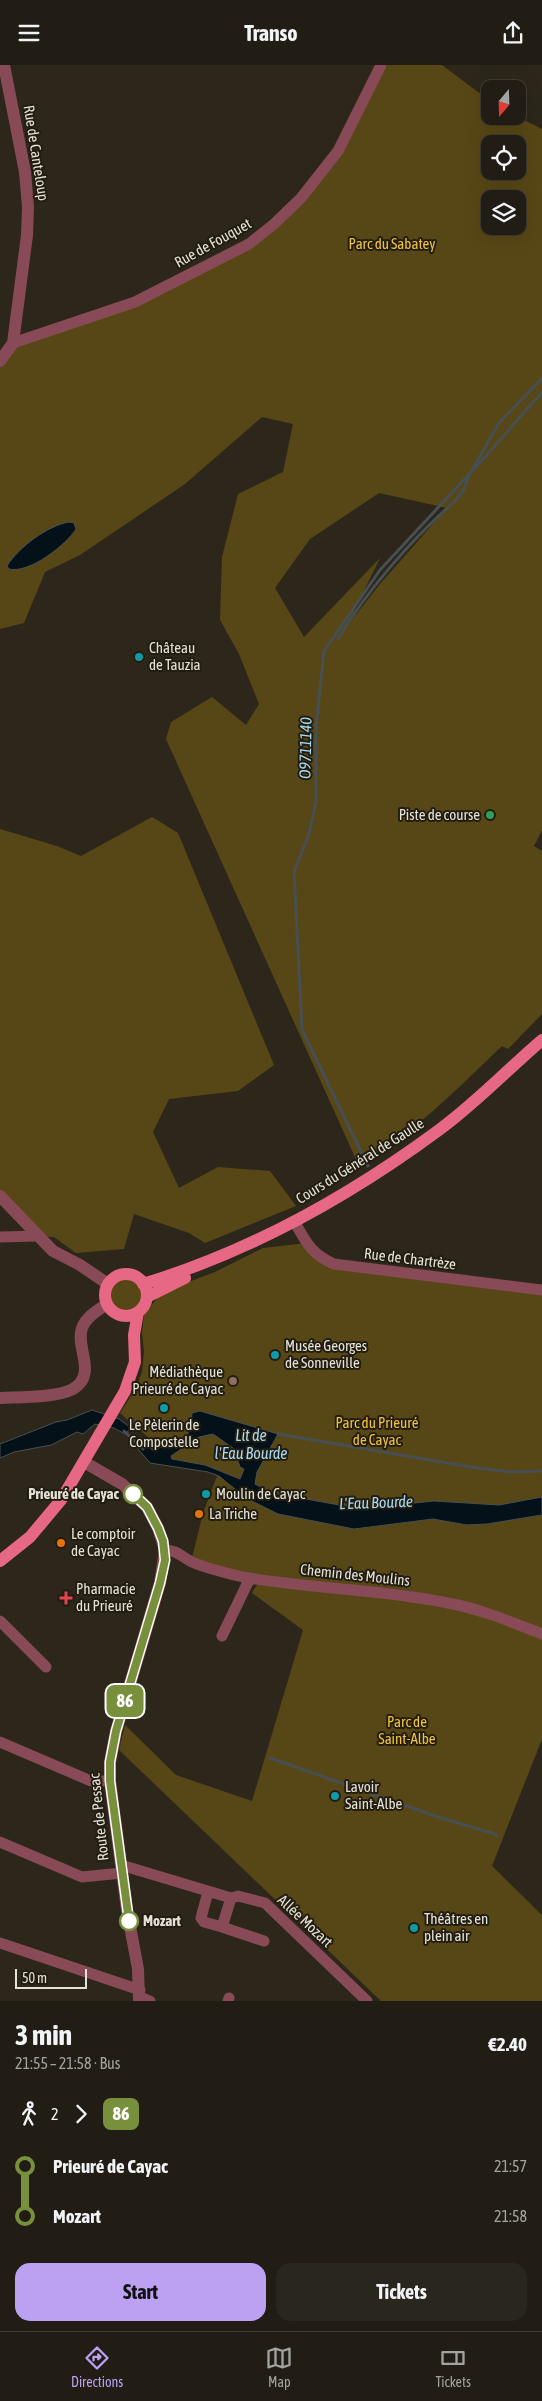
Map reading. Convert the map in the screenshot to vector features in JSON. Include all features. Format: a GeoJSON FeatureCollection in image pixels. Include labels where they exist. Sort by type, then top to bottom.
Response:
{"type":"FeatureCollection","features":[{"type":"Feature","properties":{"kind":"main road","name":"Cours du Général de Gaulle"},"geometry":{"type":"LineString","coordinates":[[143,1283],[176,1274],[296,1224],[406,1160],[542,1039]]}},
{"type":"Feature","properties":{"kind":"main road"},"geometry":{"type":"LineString","coordinates":[[0,1561],[30,1537],[50,1514],[114,1410],[133,1371],[136,1352],[134,1335],[138,1312],[147,1297],[296,1224]]}},
{"type":"Feature","properties":{"kind":"main road"},"geometry":{"type":"LineString","coordinates":[[138,1312],[124,1315],[114,1312],[107,1304],[105,1294],[108,1284],[116,1277],[127,1274],[134,1276],[143,1283],[147,1297]]}},
{"type":"Feature","properties":{"kind":"main road"},"geometry":{"type":"LineString","coordinates":[[124,1315],[134,1335]]}},
{"type":"Feature","properties":{"kind":"street","name":"Rue de Canteloup"},"geometry":{"type":"LineString","coordinates":[[0,361],[13,343],[28,235],[25,172],[4,65]]}},
{"type":"Feature","properties":{"kind":"street","name":"Rue de Fouquet"},"geometry":{"type":"LineString","coordinates":[[13,343],[135,301],[249,244],[274,224],[301,198],[338,151],[381,65]]}},
{"type":"Feature","properties":{"kind":"street"},"geometry":{"type":"LineString","coordinates":[[0,1196],[38,1237],[60,1256],[80,1265],[108,1284]]}},
{"type":"Feature","properties":{"kind":"street","name":"Rue de Chartrèze"},"geometry":{"type":"LineString","coordinates":[[296,1224],[308,1245],[320,1258],[334,1264],[542,1289]]}},
{"type":"Feature","properties":{"kind":"street"},"geometry":{"type":"LineString","coordinates":[[0,1237],[38,1237]]}},
{"type":"Feature","properties":{"kind":"street"},"geometry":{"type":"LineString","coordinates":[[0,1398],[64,1392],[74,1388],[82,1380],[86,1365],[80,1340],[82,1327],[87,1319],[107,1304]]}},
{"type":"Feature","properties":{"kind":"street","name":"Route de Pessac"},"geometry":{"type":"LineString","coordinates":[[84,1461],[122,1484],[147,1507],[161,1535],[165,1550],[160,1583],[116,1731],[110,1762],[110,1781],[121,1869],[142,1997]]}},
{"type":"Feature","properties":{"kind":"street","name":"Chemin des Moulins"},"geometry":{"type":"LineString","coordinates":[[165,1550],[173,1550],[191,1562],[229,1574],[449,1603],[482,1611],[542,1633]]}},
{"type":"Feature","properties":{"kind":"street"},"geometry":{"type":"LineString","coordinates":[[222,1635],[250,1578]]}},
{"type":"Feature","properties":{"kind":"street"},"geometry":{"type":"LineString","coordinates":[[0,1621],[46,1667]]}},
{"type":"Feature","properties":{"kind":"street"},"geometry":{"type":"LineString","coordinates":[[0,1742],[91,1781],[110,1781]]}},
{"type":"Feature","properties":{"kind":"street"},"geometry":{"type":"LineString","coordinates":[[0,1842],[82,1877],[121,1869]]}},
{"type":"Feature","properties":{"kind":"street","name":"Allée Mozart"},"geometry":{"type":"LineString","coordinates":[[121,1869],[231,1898],[238,1896],[265,1903],[367,2001]]}},
{"type":"Feature","properties":{"kind":"street"},"geometry":{"type":"LineString","coordinates":[[208,1892],[201,1918],[204,1922],[264,1941]]}},
{"type":"Feature","properties":{"kind":"street"},"geometry":{"type":"LineString","coordinates":[[222,1927],[231,1898]]}},
{"type":"Feature","properties":{"kind":"street"},"geometry":{"type":"LineString","coordinates":[[0,1943],[142,1997]]}},
{"type":"Feature","properties":{"kind":"green space","name":"Parc du Sabatey"},"geometry":{"type":"Polygon","coordinates":[[[381,65],[442,65],[481,94],[481,125],[526,125],[526,121],[542,129],[542,830],[534,846],[542,851],[542,1014],[508,1049],[502,1046],[416,1125],[398,1140],[359,1166],[166,739],[171,722],[212,697],[246,725],[259,704],[239,654],[220,620],[222,557],[238,494],[283,472],[293,424],[262,417],[185,484],[80,555],[45,572],[24,623],[0,629],[0,361],[13,343],[135,302],[274,224],[338,151],[381,65]],[[379,493],[310,539],[275,588],[304,637],[380,558],[347,626],[380,584],[447,508],[379,493]]]}},
{"type":"Feature","properties":{"kind":"green space"},"geometry":{"type":"Polygon","coordinates":[[[152,817],[178,833],[274,1065],[238,1091],[169,1099],[153,1132],[179,1188],[218,1167],[270,1171],[296,1206],[205,1243],[189,1233],[134,1214],[124,1249],[76,1253],[54,1237],[38,1236],[0,1196],[0,829],[57,846],[81,856],[152,817]]]}},
{"type":"Feature","properties":{"kind":"green space"},"geometry":{"type":"Polygon","coordinates":[[[306,1243],[320,1258],[542,1290],[542,1739],[492,1866],[542,1915],[542,2001],[381,2001],[119,1750],[125,1725],[176,1775],[252,1801],[303,1630],[252,1593],[258,1583],[191,1562],[203,1513],[217,1476],[208,1472],[150,1463],[138,1449],[149,1438],[120,1413],[135,1390],[142,1372],[144,1315],[162,1292],[215,1272],[263,1248],[306,1243]]]}},
{"type":"Feature","properties":{"kind":"green space"},"geometry":{"type":"Polygon","coordinates":[[[126,1279],[137,1284],[142,1295],[137,1306],[126,1311],[115,1306],[110,1295],[115,1284],[126,1279]]]}},
{"type":"Feature","properties":{"kind":"water"},"geometry":{"type":"Polygon","coordinates":[[[69,522],[74,523],[76,529],[56,550],[27,567],[9,569],[7,566],[12,559],[34,538],[52,528],[69,522]]]}},
{"type":"Feature","properties":{"kind":"water"},"geometry":{"type":"Polygon","coordinates":[[[92,1410],[119,1419],[131,1428],[125,1434],[114,1428],[95,1424],[83,1434],[77,1432],[51,1445],[14,1452],[0,1458],[0,1444],[92,1410]]]}},
{"type":"Feature","properties":{"kind":"water","name":"Lit de l'Eau Bourde"},"geometry":{"type":"Polygon","coordinates":[[[200,1411],[278,1434],[257,1472],[255,1484],[272,1493],[345,1506],[376,1507],[434,1501],[499,1505],[542,1497],[542,1515],[487,1524],[467,1525],[433,1519],[354,1529],[278,1514],[246,1498],[219,1476],[208,1472],[150,1463],[138,1449],[145,1443],[152,1450],[180,1442],[191,1428],[192,1413],[200,1411]],[[213,1434],[199,1437],[171,1456],[172,1459],[205,1465],[240,1479],[244,1469],[240,1467],[233,1448],[213,1434]]]}},
{"type":"Feature","properties":{"kind":"waterway"},"geometry":{"type":"LineString","coordinates":[[472,470],[499,423],[542,378]]}},
{"type":"Feature","properties":{"kind":"waterway","name":"O9711140"},"geometry":{"type":"LineString","coordinates":[[368,1166],[302,1030],[294,872],[309,834],[316,802],[316,726],[324,651],[380,570],[485,457],[542,392]]}},
{"type":"Feature","properties":{"kind":"waterway"},"geometry":{"type":"LineString","coordinates":[[338,639],[376,584],[407,548],[455,501],[463,491],[469,476]]}},
{"type":"Feature","properties":{"kind":"waterway","name":"L'Eau Bourde"},"geometry":{"type":"LineString","coordinates":[[124,1431],[143,1449]]}},
{"type":"Feature","properties":{"kind":"waterway"},"geometry":{"type":"LineString","coordinates":[[278,1434],[471,1467],[510,1472],[542,1471]]}},
{"type":"Feature","properties":{"kind":"waterway"},"geometry":{"type":"LineString","coordinates":[[270,1758],[498,1836]]}},
{"type":"Feature","properties":{"kind":"bus line","name":"86"},"geometry":{"type":"LineString","coordinates":[[129,1921],[110,1781],[110,1762],[116,1731],[160,1583],[165,1560],[163,1541],[154,1520],[147,1507],[133,1494]]}},
{"type":"Feature","properties":{"kind":"place","name":"Château de Tauzia"},"geometry":{"type":"Point","coordinates":[139,657]}},
{"type":"Feature","properties":{"kind":"place","name":"Piste de course"},"geometry":{"type":"Point","coordinates":[490,815]}},
{"type":"Feature","properties":{"kind":"place","name":"Musée Georges de Sonneville"},"geometry":{"type":"Point","coordinates":[275,1355]}},
{"type":"Feature","properties":{"kind":"place","name":"Médiathèque Prieuré de Cayac"},"geometry":{"type":"Point","coordinates":[233,1381]}},
{"type":"Feature","properties":{"kind":"place","name":"Le Pèlerin de Compostelle"},"geometry":{"type":"Point","coordinates":[164,1408]}},
{"type":"Feature","properties":{"kind":"place","name":"Prieuré de Cayac"},"geometry":{"type":"Point","coordinates":[133,1494]}},
{"type":"Feature","properties":{"kind":"place","name":"Moulin de Cayac"},"geometry":{"type":"Point","coordinates":[206,1494]}},
{"type":"Feature","properties":{"kind":"place","name":"La Triche"},"geometry":{"type":"Point","coordinates":[199,1514]}},
{"type":"Feature","properties":{"kind":"place","name":"Le comptoir de Cayac"},"geometry":{"type":"Point","coordinates":[61,1543]}},
{"type":"Feature","properties":{"kind":"place","name":"Pharmacie du Prieuré"},"geometry":{"type":"Point","coordinates":[66,1598]}},
{"type":"Feature","properties":{"kind":"place","name":"Lavoir Saint-Albe"},"geometry":{"type":"Point","coordinates":[335,1796]}},
{"type":"Feature","properties":{"kind":"place","name":"Mozart"},"geometry":{"type":"Point","coordinates":[129,1921]}},
{"type":"Feature","properties":{"kind":"place","name":"Théâtres en plein air"},"geometry":{"type":"Point","coordinates":[414,1928]}},
{"type":"Feature","properties":{"kind":"park label","name":"Parc du Prieuré de Cayac"},"geometry":{"type":"Point","coordinates":[377,1432]}},
{"type":"Feature","properties":{"kind":"park label","name":"Parc de Saint-Albe"},"geometry":{"type":"Point","coordinates":[407,1730]}}]}
